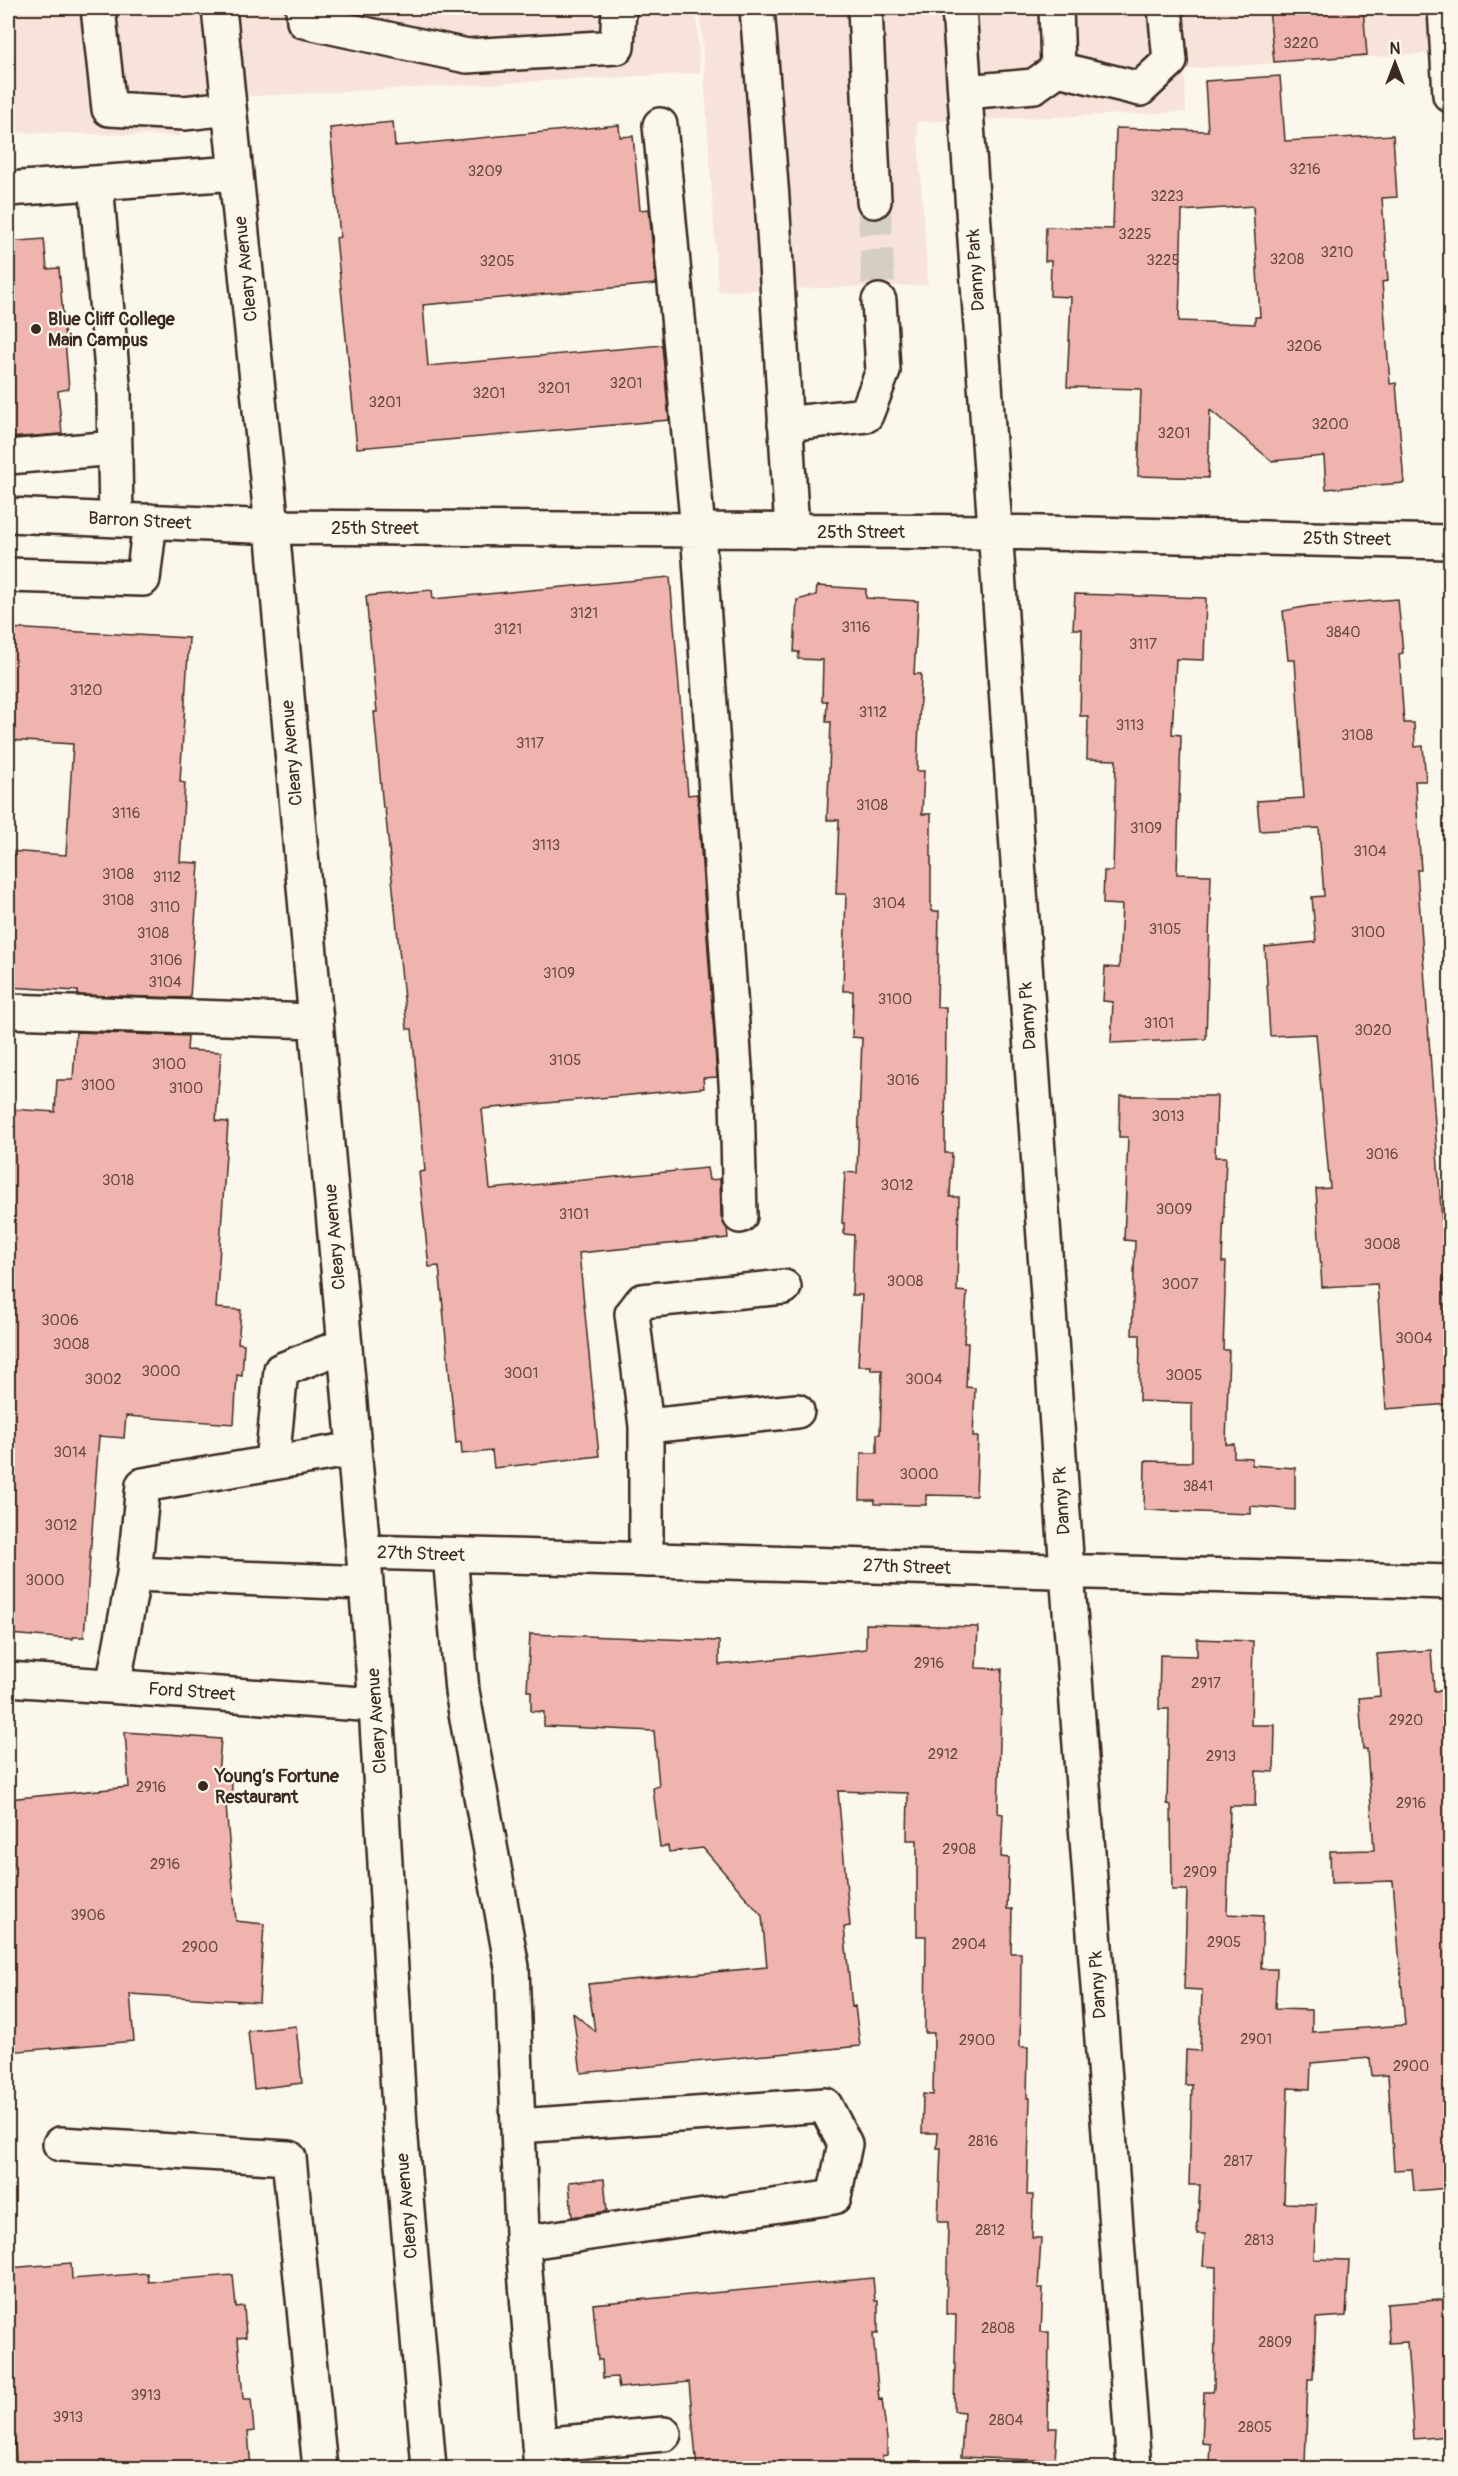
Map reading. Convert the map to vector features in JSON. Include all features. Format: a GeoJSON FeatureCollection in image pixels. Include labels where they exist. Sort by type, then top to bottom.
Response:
{"type":"FeatureCollection","features":[{"type":"Feature","properties":{"kind":"street"},"geometry":{"type":"LineString","coordinates":[[98,8],[109,109],[184,113],[229,108]]}},
{"type":"Feature","properties":{"kind":"street","name":"Cleary Avenue"},"geometry":{"type":"LineString","coordinates":[[219,8],[272,527],[365,1568],[376,1705],[400,2127],[429,2469]]}},
{"type":"Feature","properties":{"kind":"street"},"geometry":{"type":"LineString","coordinates":[[303,8],[304,21],[467,56],[617,47],[619,8]]}},
{"type":"Feature","properties":{"kind":"street"},"geometry":{"type":"LineString","coordinates":[[757,8],[792,531]]}},
{"type":"Feature","properties":{"kind":"street"},"geometry":{"type":"LineString","coordinates":[[865,8],[874,201]]}},
{"type":"Feature","properties":{"kind":"street","name":"Danny Park"},"geometry":{"type":"LineString","coordinates":[[959,8],[994,532]]}},
{"type":"Feature","properties":{"kind":"street"},"geometry":{"type":"LineString","coordinates":[[1056,8],[1058,69]]}},
{"type":"Feature","properties":{"kind":"street"},"geometry":{"type":"LineString","coordinates":[[965,92],[1034,86],[1058,69],[1140,89],[1170,61],[1165,8]]}},
{"type":"Feature","properties":{"kind":"street"},"geometry":{"type":"LineString","coordinates":[[1445,8],[1450,95]]}},
{"type":"Feature","properties":{"kind":"street"},"geometry":{"type":"LineString","coordinates":[[660,125],[698,530],[737,1097],[740,1216]]}},
{"type":"Feature","properties":{"kind":"street"},"geometry":{"type":"LineString","coordinates":[[8,189],[236,173]]}},
{"type":"Feature","properties":{"kind":"street"},"geometry":{"type":"LineString","coordinates":[[96,183],[114,395],[116,520]]}},
{"type":"Feature","properties":{"kind":"street"},"geometry":{"type":"LineString","coordinates":[[786,424],[866,415],[883,371],[879,301]]}},
{"type":"Feature","properties":{"kind":"street"},"geometry":{"type":"LineString","coordinates":[[8,457],[115,448]]}},
{"type":"Feature","properties":{"kind":"street","name":"Barron Street"},"geometry":{"type":"LineString","coordinates":[[8,515],[272,527]]}},
{"type":"Feature","properties":{"kind":"street"},"geometry":{"type":"LineString","coordinates":[[8,574],[143,579],[150,521]]}},
{"type":"Feature","properties":{"kind":"street","name":"25th Street"},"geometry":{"type":"LineString","coordinates":[[272,527],[994,532],[1450,542]]}},
{"type":"Feature","properties":{"kind":"street","name":"Danny Pk"},"geometry":{"type":"LineString","coordinates":[[994,532],[1067,1571],[1134,2469]]}},
{"type":"Feature","properties":{"kind":"street"},"geometry":{"type":"LineString","coordinates":[[8,1011],[316,1021]]}},
{"type":"Feature","properties":{"kind":"street"},"geometry":{"type":"LineString","coordinates":[[646,1560],[646,1425],[632,1314],[642,1301],[784,1287]]}},
{"type":"Feature","properties":{"kind":"street"},"geometry":{"type":"LineString","coordinates":[[272,1462],[281,1370],[345,1345]]}},
{"type":"Feature","properties":{"kind":"street"},"geometry":{"type":"LineString","coordinates":[[646,1425],[797,1411]]}},
{"type":"Feature","properties":{"kind":"street"},"geometry":{"type":"LineString","coordinates":[[113,1686],[134,1574],[143,1485],[354,1449]]}},
{"type":"Feature","properties":{"kind":"street"},"geometry":{"type":"LineString","coordinates":[[450,1555],[462,1691],[512,1967],[522,2243],[540,2457],[664,2434]]}},
{"type":"Feature","properties":{"kind":"street","name":"27th Street"},"geometry":{"type":"LineString","coordinates":[[134,1574],[365,1568],[450,1555],[1450,1582]]}},
{"type":"Feature","properties":{"kind":"street","name":"Ford Street"},"geometry":{"type":"LineString","coordinates":[[8,1678],[376,1705]]}},
{"type":"Feature","properties":{"kind":"street"},"geometry":{"type":"LineString","coordinates":[[518,2126],[825,2105],[845,2144],[834,2197],[522,2243]]}},
{"type":"Feature","properties":{"kind":"street"},"geometry":{"type":"LineString","coordinates":[[60,2144],[289,2158],[320,2469]]}},
{"type":"Feature","properties":{"kind":"shaded area"},"geometry":{"type":"Polygon","coordinates":[[[8,8],[696,8],[700,73],[177,100],[179,136],[8,132],[8,8]]]}},
{"type":"Feature","properties":{"kind":"shaded area"},"geometry":{"type":"Polygon","coordinates":[[[700,8],[1433,8],[1435,53],[1185,69],[1186,112],[917,122],[928,285],[718,291],[700,8]]]}},
{"type":"Feature","properties":{"kind":"building"},"geometry":{"type":"Polygon","coordinates":[[[1269,8],[1363,8],[1367,55],[1274,62],[1269,8]]]}},
{"type":"Feature","properties":{"kind":"building"},"geometry":{"type":"Polygon","coordinates":[[[1280,76],[1285,141],[1393,135],[1397,197],[1382,198],[1388,281],[1382,282],[1390,384],[1396,383],[1404,483],[1326,489],[1324,456],[1272,461],[1210,410],[1208,478],[1138,476],[1141,389],[1067,387],[1071,297],[1050,296],[1051,261],[1045,261],[1046,227],[1113,229],[1116,128],[1208,131],[1205,81],[1280,76]],[[1253,206],[1182,211],[1179,321],[1255,324],[1255,317],[1260,317],[1253,206]]]}},
{"type":"Feature","properties":{"kind":"building"},"geometry":{"type":"Polygon","coordinates":[[[393,122],[395,146],[619,125],[620,137],[633,136],[640,210],[649,209],[656,284],[423,305],[428,366],[662,345],[669,420],[357,448],[336,238],[340,237],[330,128],[393,122]]]}},
{"type":"Feature","properties":{"kind":"building","name":"Blue Cliff College Main Campus"},"geometry":{"type":"Polygon","coordinates":[[[44,239],[47,269],[59,268],[69,389],[58,391],[62,434],[8,438],[8,242],[44,239]]]}},
{"type":"Feature","properties":{"kind":"building"},"geometry":{"type":"Polygon","coordinates":[[[670,577],[688,795],[697,794],[717,1077],[703,1078],[704,1088],[482,1109],[490,1189],[707,1168],[709,1180],[720,1179],[721,1216],[727,1228],[728,1238],[579,1253],[599,1456],[494,1468],[492,1451],[462,1454],[461,1442],[456,1443],[439,1266],[429,1267],[419,1172],[425,1171],[412,1029],[407,1029],[385,808],[383,808],[366,596],[432,590],[433,599],[670,577]]]}},
{"type":"Feature","properties":{"kind":"building"},"geometry":{"type":"Polygon","coordinates":[[[817,586],[866,589],[866,598],[918,601],[914,674],[921,674],[917,771],[924,771],[922,814],[931,814],[931,911],[939,911],[937,1007],[946,1007],[945,1153],[952,1153],[950,1197],[959,1197],[957,1291],[967,1292],[964,1343],[968,1343],[966,1387],[975,1388],[973,1437],[978,1437],[976,1496],[926,1495],[926,1505],[875,1504],[875,1500],[860,1500],[861,1453],[877,1453],[877,1434],[880,1434],[882,1370],[871,1370],[871,1366],[858,1366],[862,1295],[852,1295],[854,1235],[844,1234],[844,1223],[842,1223],[845,1172],[857,1173],[862,1038],[852,1037],[853,991],[843,991],[846,894],[836,894],[839,820],[827,820],[831,722],[826,722],[827,701],[822,701],[823,660],[798,659],[799,652],[794,652],[797,600],[816,595],[817,586]]]}},
{"type":"Feature","properties":{"kind":"building"},"geometry":{"type":"Polygon","coordinates":[[[1075,594],[1206,598],[1204,660],[1176,659],[1172,734],[1181,735],[1177,874],[1211,875],[1206,1039],[1111,1043],[1113,1002],[1103,1001],[1105,967],[1119,968],[1122,905],[1103,904],[1104,871],[1113,871],[1116,760],[1087,759],[1088,716],[1080,716],[1082,629],[1073,629],[1075,594]]]}},
{"type":"Feature","properties":{"kind":"building"},"geometry":{"type":"Polygon","coordinates":[[[1398,599],[1403,653],[1399,654],[1404,723],[1414,723],[1415,747],[1423,746],[1426,781],[1415,781],[1421,870],[1417,870],[1446,1279],[1443,1279],[1450,1404],[1386,1409],[1377,1284],[1322,1287],[1316,1189],[1330,1188],[1316,1034],[1270,1036],[1265,947],[1316,942],[1312,897],[1324,896],[1319,828],[1260,831],[1257,801],[1304,798],[1295,660],[1288,660],[1283,611],[1309,606],[1398,599]]]}},
{"type":"Feature","properties":{"kind":"building"},"geometry":{"type":"Polygon","coordinates":[[[8,628],[189,638],[180,782],[185,783],[180,862],[199,863],[190,998],[78,995],[78,991],[8,987],[8,851],[66,855],[73,744],[8,740],[8,628]]]}},
{"type":"Feature","properties":{"kind":"building"},"geometry":{"type":"Polygon","coordinates":[[[76,1032],[188,1036],[187,1050],[221,1052],[216,1121],[228,1122],[216,1308],[241,1310],[238,1343],[244,1344],[242,1376],[237,1375],[234,1424],[126,1416],[124,1438],[99,1436],[84,1637],[73,1637],[73,1639],[8,1634],[8,1162],[11,1109],[55,1112],[57,1080],[73,1080],[76,1032]]]}},
{"type":"Feature","properties":{"kind":"building"},"geometry":{"type":"Polygon","coordinates":[[[1120,1096],[1217,1096],[1215,1157],[1226,1157],[1222,1262],[1226,1262],[1223,1350],[1229,1350],[1226,1444],[1234,1444],[1234,1457],[1252,1458],[1252,1465],[1295,1468],[1295,1510],[1251,1506],[1251,1514],[1144,1510],[1145,1461],[1192,1462],[1192,1403],[1139,1401],[1140,1335],[1132,1335],[1135,1241],[1124,1240],[1128,1137],[1119,1137],[1120,1096]]]}},
{"type":"Feature","properties":{"kind":"building"},"geometry":{"type":"Polygon","coordinates":[[[866,1624],[978,1627],[976,1668],[1002,1669],[998,1813],[1003,1814],[1001,1857],[1009,1858],[1007,1909],[1012,1909],[1011,1953],[1021,1953],[1020,2047],[1028,2047],[1027,2098],[1030,2098],[1027,2195],[1033,2195],[1032,2238],[1041,2238],[1038,2288],[1043,2288],[1041,2332],[1049,2332],[1048,2428],[1057,2428],[1055,2461],[961,2457],[964,2412],[954,2411],[956,2314],[946,2314],[948,2222],[938,2222],[941,2148],[937,2148],[938,2133],[922,2133],[923,2094],[933,2095],[934,2033],[925,2033],[926,1936],[917,1936],[917,1840],[907,1840],[908,1793],[838,1791],[850,1926],[844,1927],[852,2007],[855,2006],[860,2046],[581,2073],[573,2013],[595,2031],[588,1984],[767,1967],[762,1916],[703,1848],[669,1852],[668,1846],[660,1847],[653,1788],[659,1786],[654,1731],[544,1726],[544,1712],[531,1711],[531,1691],[527,1691],[530,1634],[719,1641],[719,1665],[866,1649],[866,1624]]]}},
{"type":"Feature","properties":{"kind":"building"},"geometry":{"type":"Polygon","coordinates":[[[1197,1639],[1253,1641],[1251,1725],[1275,1725],[1274,1772],[1256,1771],[1255,1806],[1230,1806],[1227,1914],[1263,1916],[1261,1969],[1277,1969],[1275,2009],[1312,2010],[1312,2032],[1405,2025],[1393,1881],[1331,1883],[1330,1851],[1374,1850],[1367,1749],[1363,1749],[1359,1698],[1380,1696],[1377,1654],[1431,1650],[1434,1691],[1450,1690],[1450,2188],[1414,2191],[1412,2169],[1394,2170],[1388,2075],[1372,2076],[1370,2058],[1311,2063],[1310,2089],[1288,2088],[1284,2203],[1316,2204],[1314,2259],[1349,2260],[1346,2316],[1316,2318],[1313,2379],[1308,2379],[1305,2465],[1210,2464],[1211,2444],[1202,2443],[1204,2392],[1213,2392],[1214,2388],[1216,2267],[1203,2266],[1205,2234],[1197,2234],[1200,2185],[1189,2185],[1192,2085],[1185,2085],[1186,2050],[1200,2051],[1202,1990],[1184,1989],[1187,1890],[1172,1890],[1171,1805],[1167,1804],[1169,1709],[1159,1709],[1160,1655],[1197,1656],[1197,1639]]]}},
{"type":"Feature","properties":{"kind":"building"},"geometry":{"type":"Polygon","coordinates":[[[125,1732],[221,1739],[218,1775],[231,1774],[233,1805],[226,1806],[236,1921],[264,1924],[259,2002],[130,1994],[134,2041],[8,2052],[8,1799],[129,1787],[125,1732]]]}},
{"type":"Feature","properties":{"kind":"building"},"geometry":{"type":"Polygon","coordinates":[[[296,2026],[302,2083],[254,2089],[248,2031],[296,2026]]]}},
{"type":"Feature","properties":{"kind":"building"},"geometry":{"type":"Polygon","coordinates":[[[604,2179],[607,2211],[572,2217],[569,2182],[604,2179]]]}},
{"type":"Feature","properties":{"kind":"building"},"geometry":{"type":"Polygon","coordinates":[[[71,2263],[72,2279],[147,2273],[148,2282],[233,2275],[236,2307],[244,2306],[246,2337],[238,2338],[243,2399],[251,2399],[254,2431],[248,2432],[251,2469],[17,2469],[8,2365],[8,2268],[71,2263]]]}},
{"type":"Feature","properties":{"kind":"building"},"geometry":{"type":"Polygon","coordinates":[[[873,2278],[875,2301],[878,2301],[878,2334],[873,2334],[879,2400],[882,2399],[887,2439],[887,2455],[882,2456],[884,2469],[697,2469],[689,2382],[619,2388],[617,2377],[603,2378],[602,2360],[598,2360],[593,2304],[873,2278]]]}},
{"type":"Feature","properties":{"kind":"building"},"geometry":{"type":"Polygon","coordinates":[[[1450,2299],[1450,2436],[1414,2439],[1407,2342],[1389,2343],[1387,2304],[1450,2299]]]}},
{"type":"Feature","properties":{"kind":"tunnel"},"geometry":{"type":"LineString","coordinates":[[874,201],[879,301]]}},
{"type":"Feature","properties":{"kind":"place","name":"Blue Cliff College Main Campus"},"geometry":{"type":"Point","coordinates":[36,329]}},
{"type":"Feature","properties":{"kind":"place","name":"Young’s Fortune Restaurant"},"geometry":{"type":"Point","coordinates":[203,1786]}}]}
